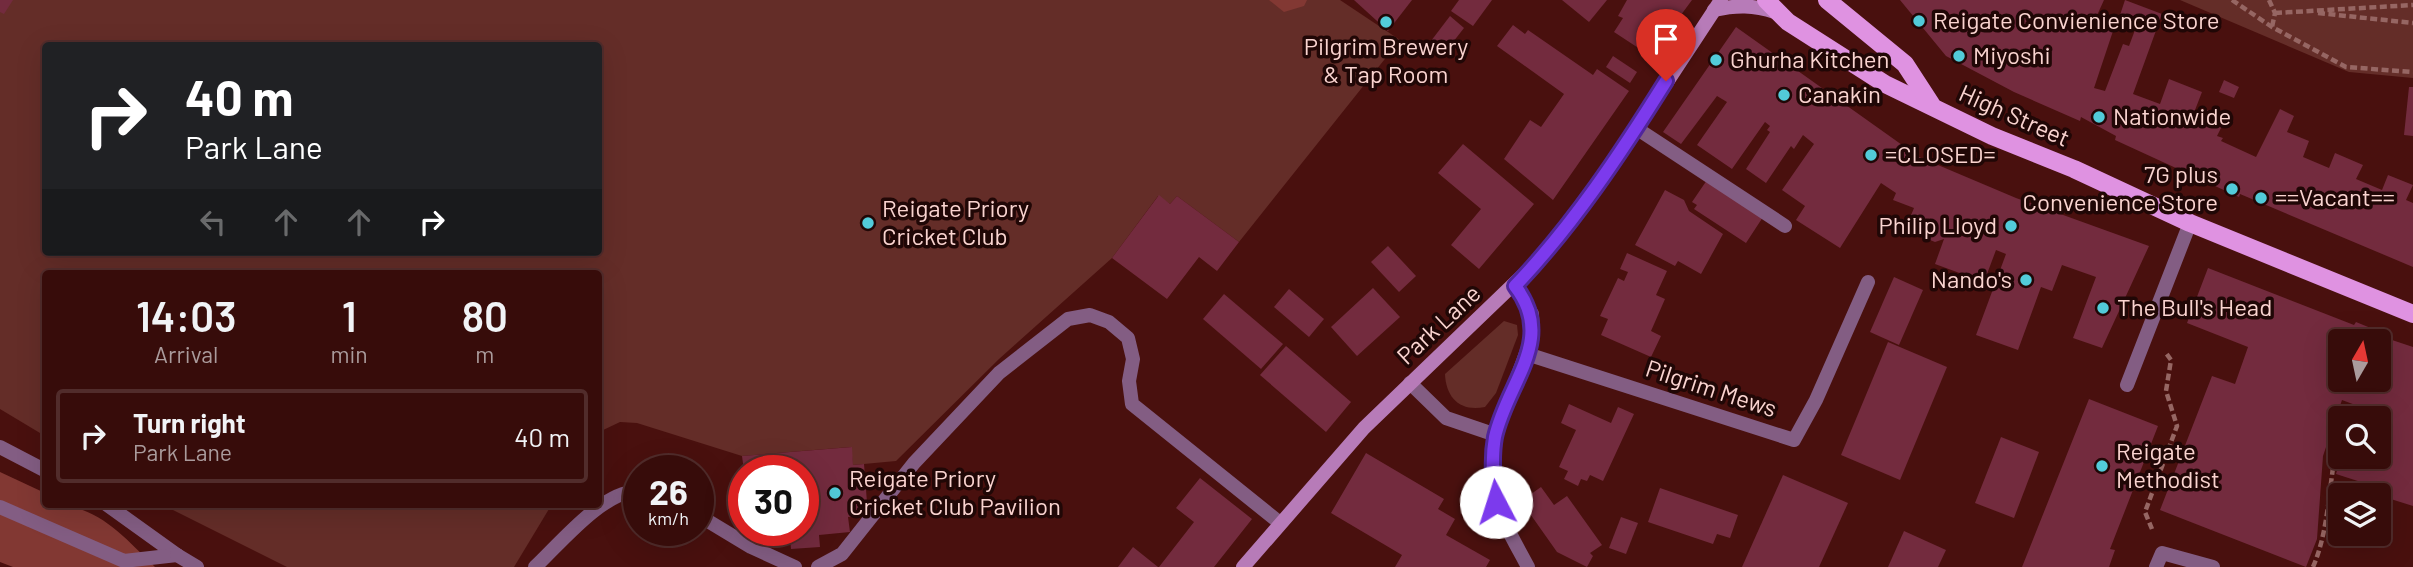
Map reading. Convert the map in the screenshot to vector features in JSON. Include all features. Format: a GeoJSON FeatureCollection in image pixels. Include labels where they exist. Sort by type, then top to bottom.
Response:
{"type":"FeatureCollection","features":[{"type":"Feature","properties":{"kind":"main road"},"geometry":{"type":"LineString","coordinates":[[1827,0],[1905,64],[1931,104]]}},
{"type":"Feature","properties":{"kind":"main road","name":"High Street"},"geometry":{"type":"LineString","coordinates":[[1771,6],[1885,84],[1931,104],[1992,136],[2074,169],[2190,223],[2413,314]]}},
{"type":"Feature","properties":{"kind":"street"},"geometry":{"type":"LineString","coordinates":[[1718,5],[1771,6]]}},
{"type":"Feature","properties":{"kind":"street","name":"Park Lane"},"geometry":{"type":"LineString","coordinates":[[1243,567],[1364,428],[1515,286],[1545,254],[1636,128],[1718,5]]}},
{"type":"Feature","properties":{"kind":"street"},"geometry":{"type":"LineString","coordinates":[[1636,128],[1785,226]]}},
{"type":"Feature","properties":{"kind":"street"},"geometry":{"type":"LineString","coordinates":[[2127,385],[2190,223]]}},
{"type":"Feature","properties":{"kind":"street","name":"Pilgrim Mews"},"geometry":{"type":"LineString","coordinates":[[1527,354],[1794,440],[1816,400],[1868,282]]}},
{"type":"Feature","properties":{"kind":"street"},"geometry":{"type":"LineString","coordinates":[[1515,286],[1532,314],[1533,331],[1496,435],[1493,459],[1496,502],[1528,567]]}},
{"type":"Feature","properties":{"kind":"street"},"geometry":{"type":"LineString","coordinates":[[818,567],[842,554],[914,463],[999,373],[1068,319],[1090,315],[1109,322],[1128,338],[1133,359],[1129,392],[1132,404],[1280,523]]}},
{"type":"Feature","properties":{"kind":"street"},"geometry":{"type":"LineString","coordinates":[[1409,383],[1446,418],[1496,435]]}},
{"type":"Feature","properties":{"kind":"street"},"geometry":{"type":"LineString","coordinates":[[0,447],[42,469]]}},
{"type":"Feature","properties":{"kind":"street"},"geometry":{"type":"LineString","coordinates":[[602,506],[623,494]]}},
{"type":"Feature","properties":{"kind":"street"},"geometry":{"type":"LineString","coordinates":[[0,507],[124,561],[177,555]]}},
{"type":"Feature","properties":{"kind":"street"},"geometry":{"type":"LineString","coordinates":[[112,508],[197,567]]}},
{"type":"Feature","properties":{"kind":"street"},"geometry":{"type":"LineString","coordinates":[[535,567],[599,508]]}},
{"type":"Feature","properties":{"kind":"street"},"geometry":{"type":"LineString","coordinates":[[714,525],[751,547],[794,567]]}},
{"type":"Feature","properties":{"kind":"street"},"geometry":{"type":"LineString","coordinates":[[2156,567],[2162,553],[2213,567]]}},
{"type":"Feature","properties":{"kind":"path"},"geometry":{"type":"LineString","coordinates":[[2232,0],[2272,27],[2346,67],[2413,72]]}},
{"type":"Feature","properties":{"kind":"path"},"geometry":{"type":"LineString","coordinates":[[2269,0],[2275,13],[2272,27]]}},
{"type":"Feature","properties":{"kind":"path"},"geometry":{"type":"LineString","coordinates":[[2275,13],[2413,5]]}},
{"type":"Feature","properties":{"kind":"path"},"geometry":{"type":"LineString","coordinates":[[2303,12],[2413,23]]}},
{"type":"Feature","properties":{"kind":"path"},"geometry":{"type":"LineString","coordinates":[[2148,333],[2171,360],[2166,391],[2177,426],[2145,512],[2162,553]]}},
{"type":"Feature","properties":{"kind":"path"},"geometry":{"type":"LineString","coordinates":[[2313,567],[2324,541],[2331,469]]}},
{"type":"Feature","properties":{"kind":"shaded area","name":"Reigate Priory Cricket Club"},"geometry":{"type":"Polygon","coordinates":[[[0,0],[1340,0],[1400,40],[1239,242],[1177,196],[1170,204],[1158,196],[1112,258],[999,359],[896,461],[853,465],[851,447],[739,455],[637,423],[620,422],[602,431],[602,270],[42,270],[42,434],[0,409],[0,0]]]}},
{"type":"Feature","properties":{"kind":"shaded area"},"geometry":{"type":"Polygon","coordinates":[[[1269,0],[1307,0],[1304,6],[1284,12],[1269,0]]]}},
{"type":"Feature","properties":{"kind":"shaded area"},"geometry":{"type":"Polygon","coordinates":[[[2180,0],[2413,0],[2413,78],[2349,72],[2180,0]]]}},
{"type":"Feature","properties":{"kind":"shaded area"},"geometry":{"type":"Polygon","coordinates":[[[1504,321],[1517,325],[1518,335],[1496,393],[1485,407],[1462,405],[1448,390],[1445,374],[1504,321]]]}},
{"type":"Feature","properties":{"kind":"shaded area"},"geometry":{"type":"Polygon","coordinates":[[[0,472],[42,492],[42,508],[76,508],[94,515],[119,532],[155,567],[13,567],[0,562],[0,472]]]}},
{"type":"Feature","properties":{"kind":"shaded area"},"geometry":{"type":"Polygon","coordinates":[[[169,508],[550,508],[514,567],[287,567],[169,508]]]}},
{"type":"Feature","properties":{"kind":"building"},"geometry":{"type":"Polygon","coordinates":[[[0,0],[13,0],[4,14],[0,12],[0,0]]]}},
{"type":"Feature","properties":{"kind":"building","name":"Pilgrim Brewery & Tap Room"},"geometry":{"type":"Polygon","coordinates":[[[1354,0],[1412,0],[1388,31],[1354,0]]]}},
{"type":"Feature","properties":{"kind":"building"},"geometry":{"type":"Polygon","coordinates":[[[1459,0],[1492,0],[1473,26],[1451,11],[1459,0]]]}},
{"type":"Feature","properties":{"kind":"building"},"geometry":{"type":"Polygon","coordinates":[[[1562,0],[1607,0],[1589,22],[1562,0]]]}},
{"type":"Feature","properties":{"kind":"building"},"geometry":{"type":"Polygon","coordinates":[[[1627,0],[1692,0],[1675,23],[1671,21],[1649,55],[1614,32],[1623,18],[1618,16],[1627,0]]]}},
{"type":"Feature","properties":{"kind":"building"},"geometry":{"type":"Polygon","coordinates":[[[1900,0],[2104,0],[2094,22],[2113,31],[2094,88],[2105,91],[2123,44],[2129,46],[2138,22],[2120,15],[2125,0],[2162,14],[2133,94],[2160,104],[2169,79],[2202,92],[2190,123],[2198,127],[2207,110],[2226,118],[2217,136],[2223,138],[2221,141],[2256,157],[2280,109],[2294,116],[2287,132],[2309,141],[2303,157],[2329,168],[2335,153],[2363,165],[2356,179],[2382,190],[2388,175],[2413,185],[2406,200],[2413,203],[2413,267],[2240,194],[2239,197],[2115,140],[2116,136],[2081,117],[2080,121],[2014,92],[1946,56],[1900,0]]]}},
{"type":"Feature","properties":{"kind":"building"},"geometry":{"type":"Polygon","coordinates":[[[1450,16],[1464,28],[1446,51],[1431,41],[1450,16]]]}},
{"type":"Feature","properties":{"kind":"building"},"geometry":{"type":"Polygon","coordinates":[[[1513,25],[1525,34],[1528,30],[1593,75],[1597,69],[1629,91],[1553,200],[1504,159],[1530,120],[1541,127],[1564,94],[1497,46],[1513,25]]]}},
{"type":"Feature","properties":{"kind":"building"},"geometry":{"type":"Polygon","coordinates":[[[1736,27],[1919,157],[2016,198],[2149,246],[2102,348],[2073,338],[2096,277],[2062,265],[2052,291],[2041,287],[2018,350],[1976,335],[2006,254],[1996,250],[1984,282],[1935,264],[1944,239],[1935,242],[1920,236],[1915,223],[1909,220],[1914,208],[1893,200],[1896,193],[1881,183],[1840,248],[1796,220],[1805,206],[1782,190],[1814,144],[1803,135],[1794,149],[1791,146],[1766,183],[1746,169],[1770,132],[1767,130],[1770,126],[1765,122],[1732,169],[1697,145],[1727,102],[1717,96],[1681,144],[1663,132],[1736,27]]]}},
{"type":"Feature","properties":{"kind":"building"},"geometry":{"type":"Polygon","coordinates":[[[1613,56],[1637,72],[1630,83],[1606,67],[1613,56]]]}},
{"type":"Feature","properties":{"kind":"building"},"geometry":{"type":"Polygon","coordinates":[[[2224,80],[2239,87],[2234,98],[2219,92],[2224,80]]]}},
{"type":"Feature","properties":{"kind":"building"},"geometry":{"type":"Polygon","coordinates":[[[2409,87],[2413,87],[2413,136],[2404,135],[2409,87]]]}},
{"type":"Feature","properties":{"kind":"building"},"geometry":{"type":"Polygon","coordinates":[[[1463,144],[1534,204],[1479,269],[1451,245],[1481,209],[1438,173],[1463,144]]]}},
{"type":"Feature","properties":{"kind":"building"},"geometry":{"type":"Polygon","coordinates":[[[1707,180],[1763,217],[1746,243],[1694,209],[1697,205],[1692,202],[1707,180]]]}},
{"type":"Feature","properties":{"kind":"building"},"geometry":{"type":"Polygon","coordinates":[[[1665,190],[1684,200],[1689,211],[1723,234],[1701,274],[1678,261],[1675,266],[1635,245],[1665,190]]]}},
{"type":"Feature","properties":{"kind":"building"},"geometry":{"type":"Polygon","coordinates":[[[1159,195],[1170,204],[1177,196],[1239,242],[1217,271],[1199,257],[1167,299],[1112,258],[1159,195]]]}},
{"type":"Feature","properties":{"kind":"building"},"geometry":{"type":"Polygon","coordinates":[[[1388,246],[1416,276],[1399,292],[1371,262],[1388,246]]]}},
{"type":"Feature","properties":{"kind":"building"},"geometry":{"type":"Polygon","coordinates":[[[1627,253],[1667,271],[1656,295],[1665,299],[1651,331],[1661,336],[1651,357],[1601,335],[1608,319],[1600,316],[1618,278],[1624,281],[1628,272],[1620,269],[1627,253]]]}},
{"type":"Feature","properties":{"kind":"building"},"geometry":{"type":"Polygon","coordinates":[[[2208,268],[2354,325],[2356,322],[2373,329],[2328,329],[2328,392],[2391,392],[2391,340],[2413,347],[2413,506],[2391,499],[2391,483],[2364,483],[2336,474],[2337,469],[2391,469],[2391,406],[2358,406],[2342,400],[2340,406],[2328,406],[2328,441],[2323,456],[2317,539],[2306,567],[2160,510],[2212,376],[2235,384],[2248,347],[2187,323],[2208,268]]]}},
{"type":"Feature","properties":{"kind":"building"},"geometry":{"type":"Polygon","coordinates":[[[1894,277],[1923,290],[1899,345],[1870,332],[1894,277]]]}},
{"type":"Feature","properties":{"kind":"building"},"geometry":{"type":"Polygon","coordinates":[[[1373,288],[1400,317],[1357,356],[1331,327],[1373,288]]]}},
{"type":"Feature","properties":{"kind":"building"},"geometry":{"type":"Polygon","coordinates":[[[1289,289],[1324,319],[1309,337],[1274,307],[1289,289]]]}},
{"type":"Feature","properties":{"kind":"building"},"geometry":{"type":"Polygon","coordinates":[[[1224,294],[1283,344],[1261,369],[1203,319],[1224,294]]]}},
{"type":"Feature","properties":{"kind":"building"},"geometry":{"type":"Polygon","coordinates":[[[1888,342],[1947,367],[1900,480],[1841,455],[1888,342]]]}},
{"type":"Feature","properties":{"kind":"building"},"geometry":{"type":"Polygon","coordinates":[[[1286,346],[1351,402],[1326,432],[1260,375],[1286,346]]]}},
{"type":"Feature","properties":{"kind":"building","name":"Reigate Methodist"},"geometry":{"type":"Polygon","coordinates":[[[2089,399],[2158,426],[2110,549],[2115,550],[2109,567],[2022,567],[2089,399]]]}},
{"type":"Feature","properties":{"kind":"building"},"geometry":{"type":"Polygon","coordinates":[[[1569,404],[1611,423],[1618,407],[1634,414],[1603,481],[1590,475],[1587,481],[1581,479],[1578,486],[1564,479],[1568,471],[1559,467],[1576,430],[1561,423],[1569,404]]]}},
{"type":"Feature","properties":{"kind":"building"},"geometry":{"type":"Polygon","coordinates":[[[2001,437],[2039,452],[2014,518],[1975,503],[2001,437]]]}},
{"type":"Feature","properties":{"kind":"building"},"geometry":{"type":"Polygon","coordinates":[[[852,447],[853,465],[864,464],[868,515],[848,517],[850,532],[819,535],[819,455],[754,455],[852,447]]]}},
{"type":"Feature","properties":{"kind":"building"},"geometry":{"type":"Polygon","coordinates":[[[1366,453],[1444,499],[1438,509],[1455,519],[1446,535],[1490,560],[1486,567],[1395,567],[1402,555],[1331,513],[1366,453]]]}},
{"type":"Feature","properties":{"kind":"building"},"geometry":{"type":"Polygon","coordinates":[[[1783,475],[1848,503],[1819,567],[1742,567],[1783,475]]]}},
{"type":"Feature","properties":{"kind":"building"},"geometry":{"type":"Polygon","coordinates":[[[1200,478],[1252,519],[1214,567],[1159,567],[1194,522],[1176,508],[1200,478]]]}},
{"type":"Feature","properties":{"kind":"building"},"geometry":{"type":"Polygon","coordinates":[[[1541,487],[1554,505],[1567,496],[1602,545],[1590,553],[1593,556],[1587,567],[1557,552],[1521,501],[1541,487]]]}},
{"type":"Feature","properties":{"kind":"building"},"geometry":{"type":"Polygon","coordinates":[[[1660,488],[1738,515],[1730,538],[1717,534],[1713,544],[1648,522],[1660,488]]]}},
{"type":"Feature","properties":{"kind":"building"},"geometry":{"type":"Polygon","coordinates":[[[1621,517],[1638,523],[1626,554],[1609,548],[1621,517]]]}},
{"type":"Feature","properties":{"kind":"building"},"geometry":{"type":"Polygon","coordinates":[[[1904,531],[1946,550],[1938,567],[1888,567],[1904,531]]]}},
{"type":"Feature","properties":{"kind":"building"},"geometry":{"type":"Polygon","coordinates":[[[819,535],[820,547],[791,549],[791,546],[819,546],[819,535]]]}},
{"type":"Feature","properties":{"kind":"building"},"geometry":{"type":"Polygon","coordinates":[[[1133,547],[1158,567],[1118,567],[1133,547]]]}},
{"type":"Feature","properties":{"kind":"place","name":"Reigate Convienience Store"},"geometry":{"type":"Point","coordinates":[1919,21]}},
{"type":"Feature","properties":{"kind":"place","name":"Pilgrim Brewery & Tap Room"},"geometry":{"type":"Point","coordinates":[1386,22]}},
{"type":"Feature","properties":{"kind":"place","name":"Miyoshi"},"geometry":{"type":"Point","coordinates":[1959,56]}},
{"type":"Feature","properties":{"kind":"place","name":"Ghurha Kitchen"},"geometry":{"type":"Point","coordinates":[1716,60]}},
{"type":"Feature","properties":{"kind":"place","name":"Canakin"},"geometry":{"type":"Point","coordinates":[1784,95]}},
{"type":"Feature","properties":{"kind":"place","name":"Nationwide"},"geometry":{"type":"Point","coordinates":[2099,117]}},
{"type":"Feature","properties":{"kind":"place","name":"=CLOSED="},"geometry":{"type":"Point","coordinates":[1871,155]}},
{"type":"Feature","properties":{"kind":"place","name":"7G plus Convenience Store"},"geometry":{"type":"Point","coordinates":[2232,189]}},
{"type":"Feature","properties":{"kind":"place","name":"==Vacant=="},"geometry":{"type":"Point","coordinates":[2261,198]}},
{"type":"Feature","properties":{"kind":"place","name":"Reigate Priory Cricket Club"},"geometry":{"type":"Point","coordinates":[868,223]}},
{"type":"Feature","properties":{"kind":"place","name":"Philip Lloyd"},"geometry":{"type":"Point","coordinates":[2011,226]}},
{"type":"Feature","properties":{"kind":"place","name":"Nando's"},"geometry":{"type":"Point","coordinates":[2026,280]}},
{"type":"Feature","properties":{"kind":"place","name":"The Bull's Head"},"geometry":{"type":"Point","coordinates":[2103,308]}},
{"type":"Feature","properties":{"kind":"place","name":"Reigate Methodist"},"geometry":{"type":"Point","coordinates":[2102,466]}},
{"type":"Feature","properties":{"kind":"place","name":"Reigate Priory Cricket Club Pavilion"},"geometry":{"type":"Point","coordinates":[835,493]}},
{"type":"Feature","properties":{"kind":"route"},"geometry":{"type":"LineString","coordinates":[[1496,502],[1493,482],[1496,435],[1533,331],[1532,314],[1527,301],[1515,286],[1545,254],[1571,220],[1627,143],[1666,81]]}}]}
